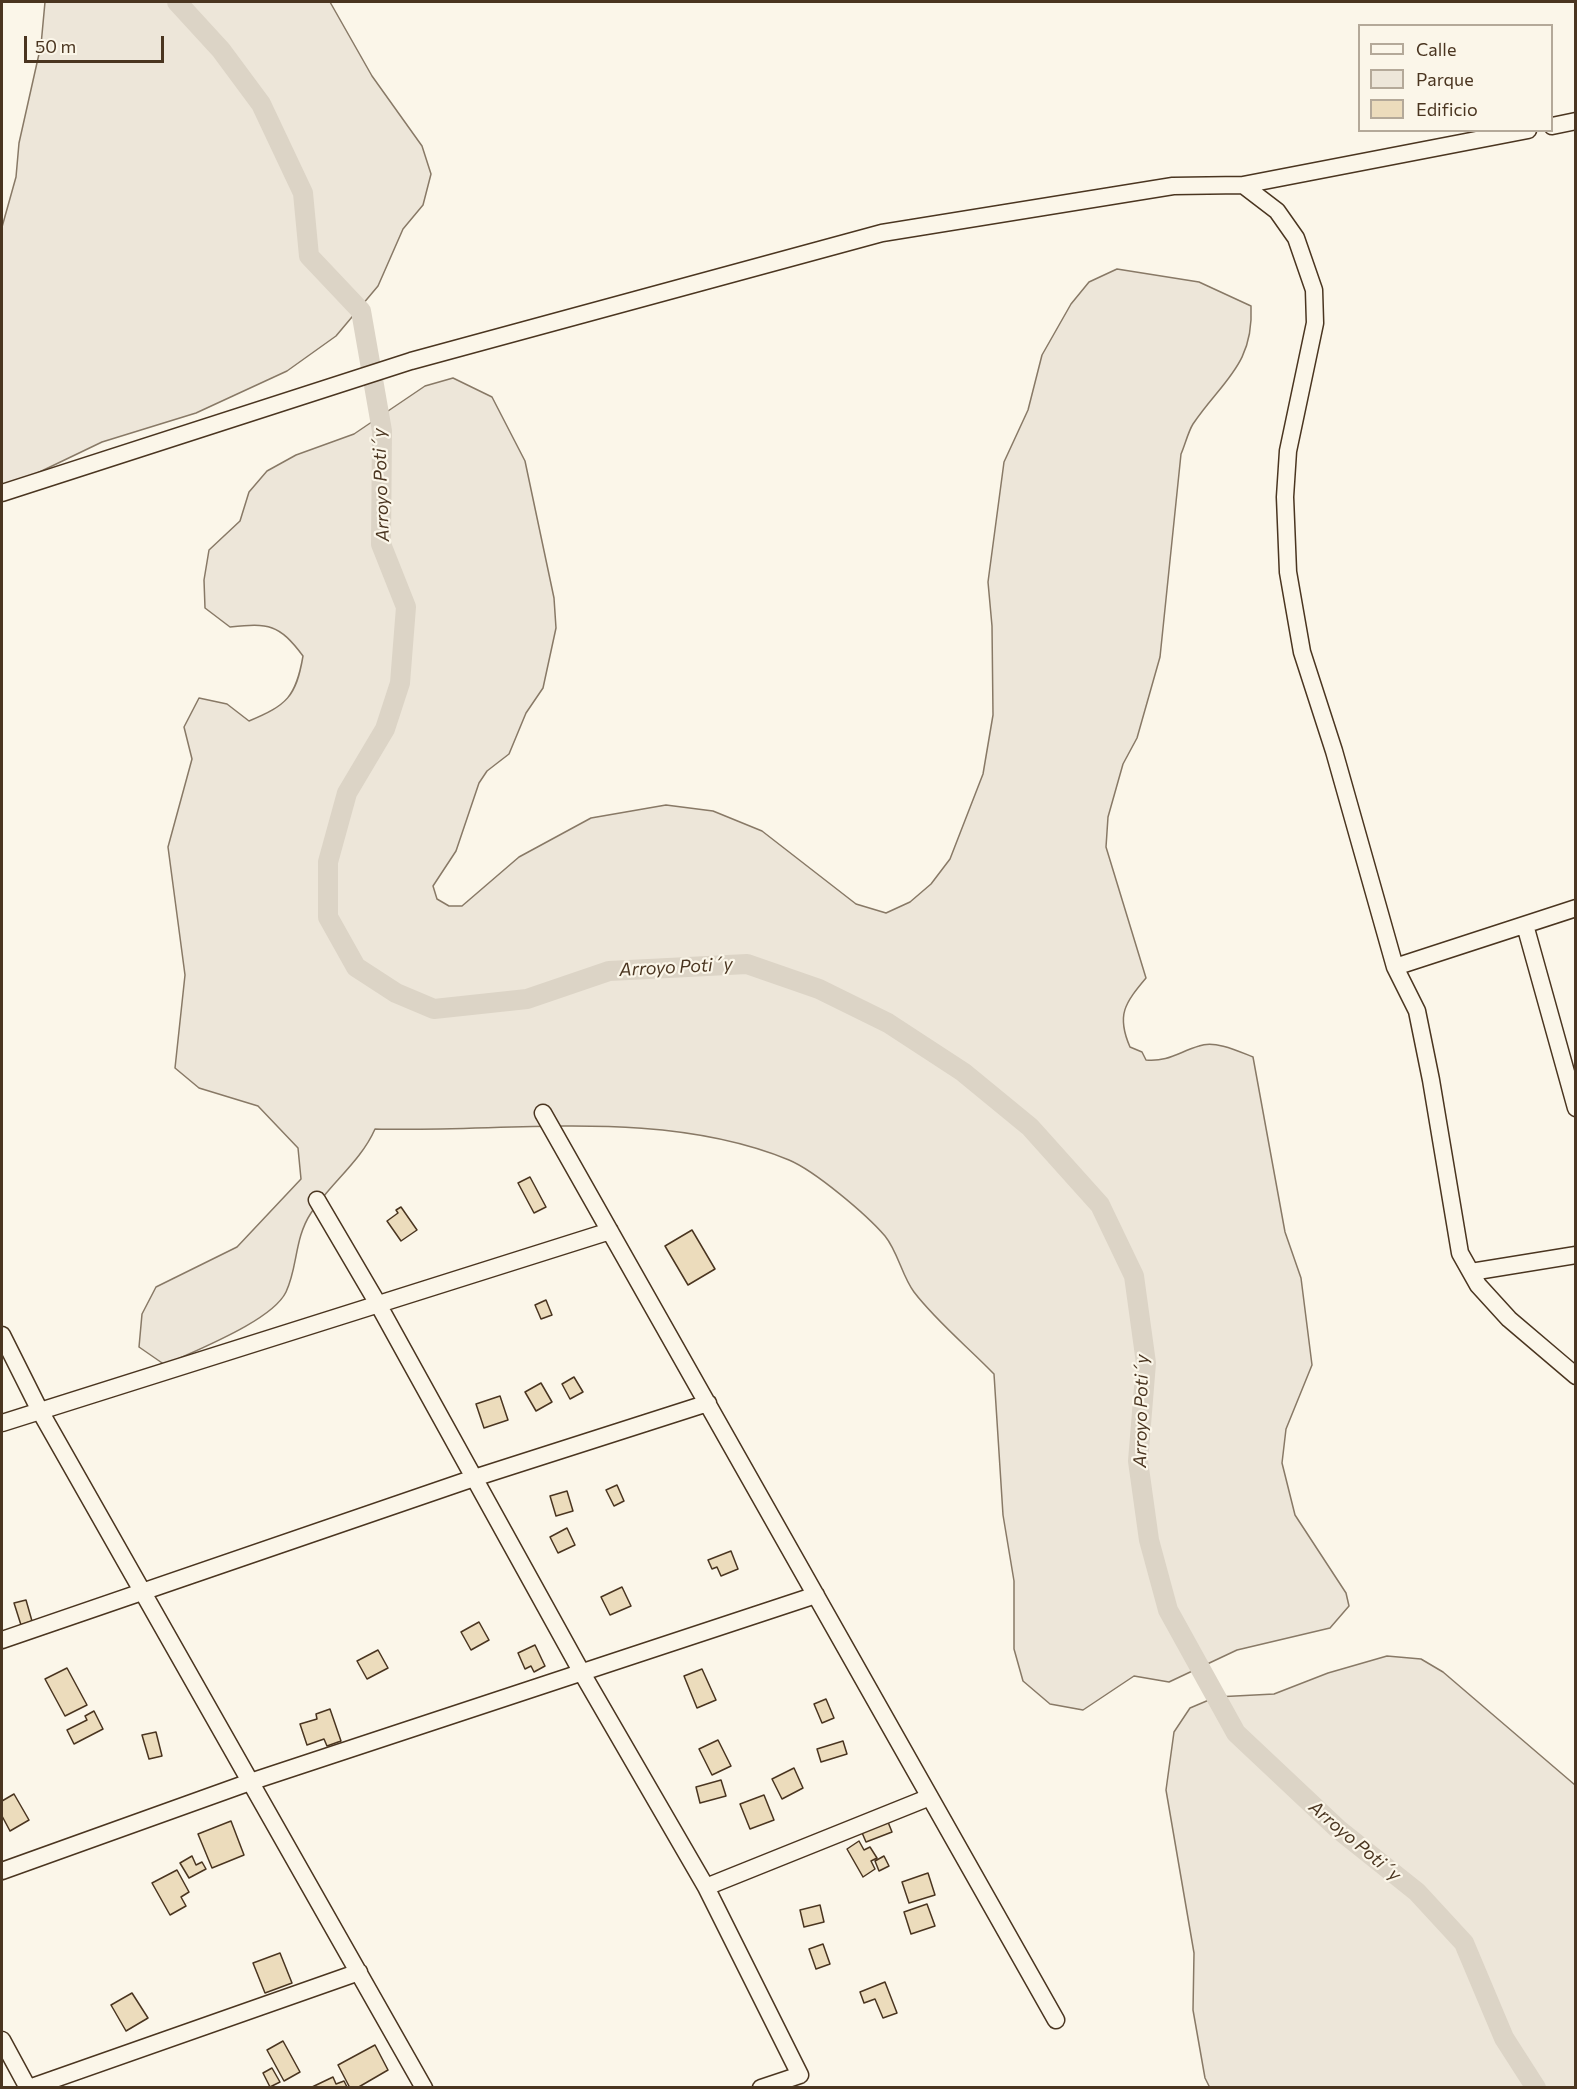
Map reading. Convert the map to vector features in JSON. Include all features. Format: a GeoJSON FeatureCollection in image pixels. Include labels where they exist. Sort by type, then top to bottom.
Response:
{"type":"FeatureCollection","features":[{"type":"Feature","properties":{"kind":"street"},"geometry":{"type":"LineString","coordinates":[[1553,126],[1575,122]]}},
{"type":"Feature","properties":{"kind":"street"},"geometry":{"type":"LineString","coordinates":[[2,493],[411,362],[882,233],[1173,186],[1243,185],[1518,132]]}},
{"type":"Feature","properties":{"kind":"street"},"geometry":{"type":"LineString","coordinates":[[1243,185],[1277,211],[1296,238],[1314,290],[1315,323],[1288,451],[1285,497],[1288,572],[1302,652],[1334,751],[1395,968],[1417,1011],[1460,1253],[1478,1285],[1509,1319],[1575,1376]]}},
{"type":"Feature","properties":{"kind":"street"},"geometry":{"type":"LineString","coordinates":[[1395,968],[1575,908]]}},
{"type":"Feature","properties":{"kind":"street"},"geometry":{"type":"LineString","coordinates":[[1525,925],[1575,1108]]}},
{"type":"Feature","properties":{"kind":"street"},"geometry":{"type":"LineString","coordinates":[[543,1113],[1056,2020]]}},
{"type":"Feature","properties":{"kind":"street"},"geometry":{"type":"LineString","coordinates":[[317,1200],[378,1304],[582,1673],[706,1887],[800,2075],[761,2088]]}},
{"type":"Feature","properties":{"kind":"street"},"geometry":{"type":"LineString","coordinates":[[2,1423],[610,1231]]}},
{"type":"Feature","properties":{"kind":"street"},"geometry":{"type":"LineString","coordinates":[[1471,1272],[1575,1255]]}},
{"type":"Feature","properties":{"kind":"street"},"geometry":{"type":"LineString","coordinates":[[2,1335],[40,1411],[424,2088]]}},
{"type":"Feature","properties":{"kind":"street"},"geometry":{"type":"LineString","coordinates":[[2,1640],[474,1478],[708,1403]]}},
{"type":"Feature","properties":{"kind":"street"},"geometry":{"type":"LineString","coordinates":[[2,1871],[250,1782],[816,1595]]}},
{"type":"Feature","properties":{"kind":"street"},"geometry":{"type":"LineString","coordinates":[[706,1887],[930,1797]]}},
{"type":"Feature","properties":{"kind":"street"},"geometry":{"type":"LineString","coordinates":[[2,2040],[28,2088],[359,1972]]}},
{"type":"Feature","properties":{"kind":"green space"},"geometry":{"type":"Polygon","coordinates":[[[45,2],[330,2],[372,76],[422,146],[431,174],[423,205],[403,229],[378,286],[336,336],[287,371],[196,413],[102,442],[2,490],[2,227],[16,177],[19,143],[41,45],[45,2]]]}},
{"type":"Feature","properties":{"kind":"green space"},"geometry":{"type":"Polygon","coordinates":[[[1117,269],[1199,282],[1251,306],[1251,326],[1242,358],[1193,424],[1181,454],[1160,657],[1137,738],[1123,764],[1108,817],[1106,847],[1146,978],[1128,1002],[1123,1018],[1130,1047],[1142,1052],[1146,1060],[1167,1058],[1192,1048],[1212,1044],[1253,1057],[1285,1232],[1301,1278],[1312,1365],[1286,1429],[1282,1463],[1295,1515],[1346,1593],[1349,1606],[1330,1628],[1237,1650],[1169,1682],[1134,1676],[1083,1710],[1050,1704],[1023,1681],[1014,1649],[1014,1581],[1003,1515],[994,1374],[914,1292],[889,1242],[866,1216],[826,1183],[800,1166],[789,1160],[740,1144],[689,1133],[637,1128],[584,1126],[375,1129],[354,1162],[311,1213],[302,1233],[290,1282],[278,1303],[266,1314],[232,1334],[165,1365],[139,1347],[142,1314],[156,1287],[237,1247],[301,1179],[298,1148],[258,1106],[199,1088],[175,1068],[185,975],[168,847],[192,759],[184,727],[199,698],[227,704],[249,721],[272,710],[288,698],[293,690],[303,656],[287,637],[272,628],[254,625],[230,627],[205,608],[204,580],[209,550],[240,521],[249,492],[267,471],[296,455],[354,434],[425,386],[453,378],[492,397],[525,461],[554,598],[556,628],[543,688],[526,713],[509,754],[487,771],[479,783],[456,851],[433,886],[437,899],[449,906],[462,906],[519,857],[591,818],[666,805],[713,811],[762,831],[856,904],[886,913],[910,902],[931,884],[950,859],[983,774],[993,715],[992,626],[988,582],[1004,462],[1028,410],[1042,355],[1071,304],[1089,282],[1117,269]]]}},
{"type":"Feature","properties":{"kind":"green space"},"geometry":{"type":"Polygon","coordinates":[[[1387,1656],[1421,1659],[1443,1672],[1575,1785],[1575,2087],[1210,2088],[1205,2078],[1193,2010],[1194,1953],[1166,1790],[1174,1732],[1190,1708],[1216,1697],[1274,1694],[1328,1673],[1387,1656]]]}},
{"type":"Feature","properties":{"kind":"building"},"geometry":{"type":"Polygon","coordinates":[[[530,1177],[546,1207],[534,1213],[518,1183],[530,1177]]]}},
{"type":"Feature","properties":{"kind":"building"},"geometry":{"type":"Polygon","coordinates":[[[401,1207],[417,1230],[401,1241],[387,1221],[398,1213],[396,1210],[401,1207]]]}},
{"type":"Feature","properties":{"kind":"building"},"geometry":{"type":"Polygon","coordinates":[[[692,1230],[715,1269],[688,1285],[665,1246],[692,1230]]]}},
{"type":"Feature","properties":{"kind":"building"},"geometry":{"type":"Polygon","coordinates":[[[546,1300],[552,1315],[541,1319],[535,1305],[546,1300]]]}},
{"type":"Feature","properties":{"kind":"building"},"geometry":{"type":"Polygon","coordinates":[[[574,1377],[583,1392],[570,1399],[562,1384],[574,1377]]]}},
{"type":"Feature","properties":{"kind":"building"},"geometry":{"type":"Polygon","coordinates":[[[541,1383],[552,1402],[536,1411],[525,1392],[541,1383]]]}},
{"type":"Feature","properties":{"kind":"building"},"geometry":{"type":"Polygon","coordinates":[[[500,1396],[508,1420],[484,1428],[476,1404],[500,1396]]]}},
{"type":"Feature","properties":{"kind":"building"},"geometry":{"type":"Polygon","coordinates":[[[617,1485],[624,1501],[614,1506],[606,1490],[617,1485]]]}},
{"type":"Feature","properties":{"kind":"building"},"geometry":{"type":"Polygon","coordinates":[[[567,1491],[573,1511],[556,1516],[550,1496],[567,1491]]]}},
{"type":"Feature","properties":{"kind":"building"},"geometry":{"type":"Polygon","coordinates":[[[567,1528],[575,1545],[558,1553],[550,1537],[567,1528]]]}},
{"type":"Feature","properties":{"kind":"building"},"geometry":{"type":"Polygon","coordinates":[[[731,1551],[738,1569],[721,1576],[717,1567],[712,1569],[708,1560],[731,1551]]]}},
{"type":"Feature","properties":{"kind":"building"},"geometry":{"type":"Polygon","coordinates":[[[622,1587],[631,1606],[610,1615],[601,1597],[622,1587]]]}},
{"type":"Feature","properties":{"kind":"building"},"geometry":{"type":"Polygon","coordinates":[[[26,1600],[32,1621],[21,1625],[14,1603],[26,1600]]]}},
{"type":"Feature","properties":{"kind":"building"},"geometry":{"type":"Polygon","coordinates":[[[479,1622],[489,1640],[471,1650],[461,1632],[479,1622]]]}},
{"type":"Feature","properties":{"kind":"building"},"geometry":{"type":"Polygon","coordinates":[[[535,1645],[545,1666],[534,1672],[531,1666],[525,1669],[518,1653],[535,1645]]]}},
{"type":"Feature","properties":{"kind":"building"},"geometry":{"type":"Polygon","coordinates":[[[378,1650],[388,1668],[367,1679],[357,1661],[378,1650]]]}},
{"type":"Feature","properties":{"kind":"building"},"geometry":{"type":"Polygon","coordinates":[[[67,1668],[87,1705],[65,1716],[45,1679],[67,1668]]]}},
{"type":"Feature","properties":{"kind":"building"},"geometry":{"type":"Polygon","coordinates":[[[702,1669],[716,1700],[697,1708],[684,1676],[702,1669]]]}},
{"type":"Feature","properties":{"kind":"building"},"geometry":{"type":"Polygon","coordinates":[[[826,1699],[834,1718],[822,1723],[814,1704],[826,1699]]]}},
{"type":"Feature","properties":{"kind":"building"},"geometry":{"type":"Polygon","coordinates":[[[330,1709],[341,1741],[327,1746],[324,1739],[307,1745],[300,1724],[317,1719],[316,1714],[330,1709]]]}},
{"type":"Feature","properties":{"kind":"building"},"geometry":{"type":"Polygon","coordinates":[[[94,1711],[103,1729],[74,1744],[67,1730],[87,1720],[85,1716],[94,1711]]]}},
{"type":"Feature","properties":{"kind":"building"},"geometry":{"type":"Polygon","coordinates":[[[156,1732],[162,1756],[149,1759],[142,1735],[156,1732]]]}},
{"type":"Feature","properties":{"kind":"building"},"geometry":{"type":"Polygon","coordinates":[[[718,1740],[731,1766],[712,1775],[699,1749],[718,1740]]]}},
{"type":"Feature","properties":{"kind":"building"},"geometry":{"type":"Polygon","coordinates":[[[843,1741],[847,1754],[821,1762],[817,1749],[843,1741]]]}},
{"type":"Feature","properties":{"kind":"building"},"geometry":{"type":"Polygon","coordinates":[[[794,1768],[803,1788],[782,1799],[772,1779],[794,1768]]]}},
{"type":"Feature","properties":{"kind":"building"},"geometry":{"type":"Polygon","coordinates":[[[721,1780],[726,1796],[700,1803],[696,1787],[721,1780]]]}},
{"type":"Feature","properties":{"kind":"building"},"geometry":{"type":"Polygon","coordinates":[[[14,1794],[29,1820],[10,1831],[2,1816],[2,1801],[14,1794]]]}},
{"type":"Feature","properties":{"kind":"building"},"geometry":{"type":"Polygon","coordinates":[[[764,1795],[774,1820],[750,1829],[740,1804],[764,1795]]]}},
{"type":"Feature","properties":{"kind":"building"},"geometry":{"type":"Polygon","coordinates":[[[886,1817],[892,1832],[866,1842],[860,1828],[886,1817]]]}},
{"type":"Feature","properties":{"kind":"building"},"geometry":{"type":"Polygon","coordinates":[[[231,1821],[244,1855],[212,1868],[198,1834],[231,1821]]]}},
{"type":"Feature","properties":{"kind":"building"},"geometry":{"type":"Polygon","coordinates":[[[859,1841],[864,1850],[870,1847],[877,1858],[871,1861],[875,1869],[863,1877],[847,1849],[859,1841]]]}},
{"type":"Feature","properties":{"kind":"building"},"geometry":{"type":"Polygon","coordinates":[[[192,1856],[196,1865],[202,1862],[206,1869],[189,1878],[180,1863],[192,1856]]]}},
{"type":"Feature","properties":{"kind":"building"},"geometry":{"type":"Polygon","coordinates":[[[884,1856],[889,1866],[879,1871],[875,1861],[884,1856]]]}},
{"type":"Feature","properties":{"kind":"building"},"geometry":{"type":"Polygon","coordinates":[[[177,1870],[189,1892],[181,1897],[186,1906],[170,1915],[152,1883],[177,1870]]]}},
{"type":"Feature","properties":{"kind":"building"},"geometry":{"type":"Polygon","coordinates":[[[928,1873],[935,1895],[909,1903],[902,1882],[928,1873]]]}},
{"type":"Feature","properties":{"kind":"building"},"geometry":{"type":"Polygon","coordinates":[[[927,1904],[935,1926],[911,1934],[904,1912],[927,1904]]]}},
{"type":"Feature","properties":{"kind":"building"},"geometry":{"type":"Polygon","coordinates":[[[820,1905],[824,1922],[804,1927],[800,1910],[820,1905]]]}},
{"type":"Feature","properties":{"kind":"building"},"geometry":{"type":"Polygon","coordinates":[[[823,1944],[830,1964],[816,1969],[809,1949],[823,1944]]]}},
{"type":"Feature","properties":{"kind":"building"},"geometry":{"type":"Polygon","coordinates":[[[280,1953],[292,1983],[265,1993],[253,1963],[280,1953]]]}},
{"type":"Feature","properties":{"kind":"building"},"geometry":{"type":"Polygon","coordinates":[[[885,1982],[897,2013],[883,2018],[875,1999],[864,2003],[860,1992],[885,1982]]]}},
{"type":"Feature","properties":{"kind":"building"},"geometry":{"type":"Polygon","coordinates":[[[132,1993],[148,2018],[126,2031],[111,2005],[132,1993]]]}},
{"type":"Feature","properties":{"kind":"building"},"geometry":{"type":"Polygon","coordinates":[[[283,2041],[300,2072],[284,2081],[267,2050],[283,2041]]]}},
{"type":"Feature","properties":{"kind":"building"},"geometry":{"type":"Polygon","coordinates":[[[375,2045],[388,2070],[357,2088],[350,2088],[338,2065],[375,2045]]]}},
{"type":"Feature","properties":{"kind":"building"},"geometry":{"type":"Polygon","coordinates":[[[272,2068],[280,2082],[270,2087],[263,2073],[272,2068]]]}},
{"type":"Feature","properties":{"kind":"building"},"geometry":{"type":"Polygon","coordinates":[[[333,2077],[336,2084],[344,2081],[347,2087],[310,2088],[333,2077]]]}},
{"type":"Feature","properties":{"kind":"waterway","name":"Arroyo Poti´y"},"geometry":{"type":"LineString","coordinates":[[177,2],[221,50],[261,104],[303,193],[309,256],[361,311],[382,431],[381,544],[406,607],[400,683],[385,729],[347,793],[328,862],[328,917],[356,967],[396,993],[434,1009],[527,999],[609,971],[747,964],[819,989],[888,1023],[963,1072],[1030,1127],[1100,1205],[1134,1276],[1146,1363],[1138,1461],[1149,1540],[1168,1610],[1236,1733],[1338,1829],[1417,1892],[1464,1943],[1504,2038],[1536,2088]]}}]}
